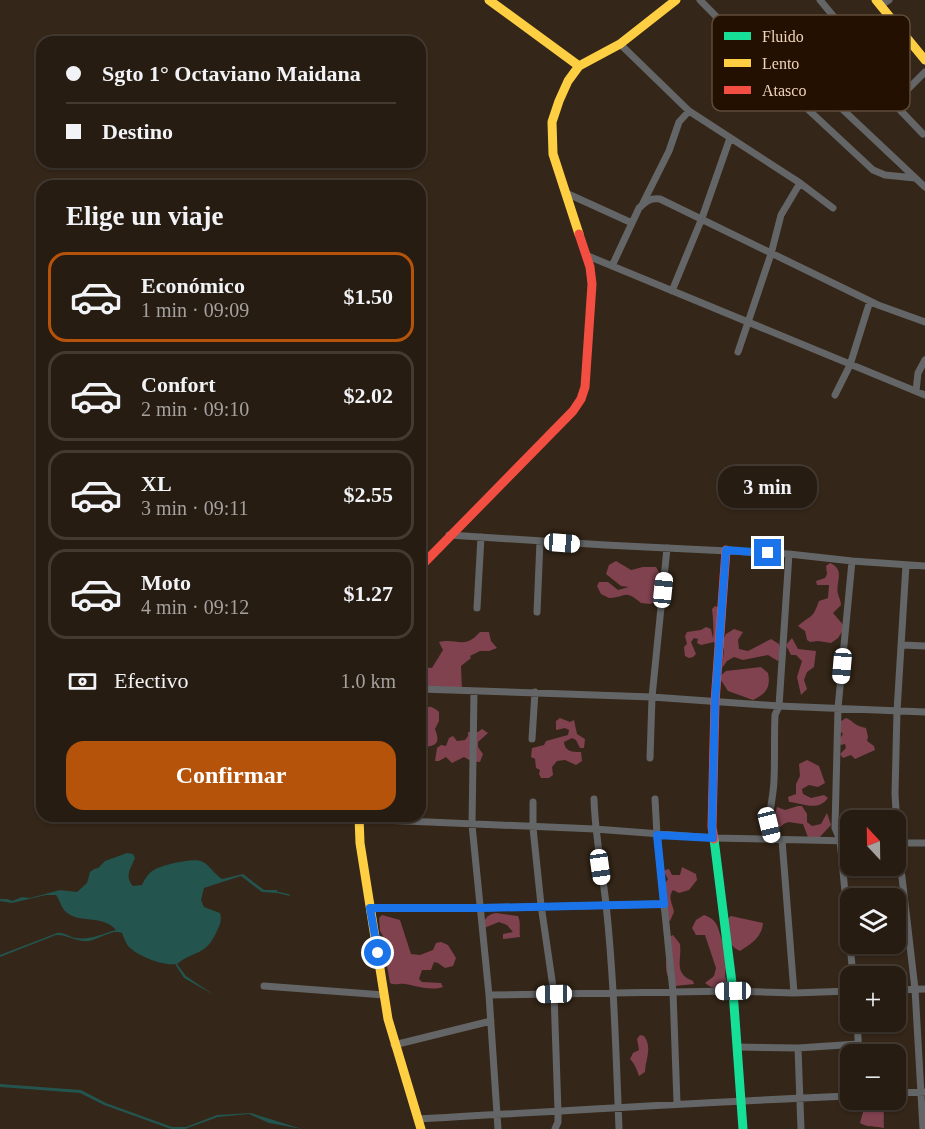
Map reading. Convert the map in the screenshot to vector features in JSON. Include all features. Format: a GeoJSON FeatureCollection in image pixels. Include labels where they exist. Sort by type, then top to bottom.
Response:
{"type":"FeatureCollection","features":[{"type":"Feature","properties":{"kind":"main road"},"geometry":{"type":"LineString","coordinates":[[489,0],[579,66]]}},
{"type":"Feature","properties":{"kind":"main road"},"geometry":{"type":"LineString","coordinates":[[426,560],[573,411],[581,399],[585,387],[592,284],[588,256],[553,154],[552,122],[568,81],[579,66],[620,44],[676,0]]}},
{"type":"Feature","properties":{"kind":"main road"},"geometry":{"type":"LineString","coordinates":[[882,2],[892,15]]}},
{"type":"Feature","properties":{"kind":"main road"},"geometry":{"type":"LineString","coordinates":[[910,38],[923,54]]}},
{"type":"Feature","properties":{"kind":"main road"},"geometry":{"type":"LineString","coordinates":[[726,550],[715,702],[712,827],[733,991],[743,1129]]}},
{"type":"Feature","properties":{"kind":"main road"},"geometry":{"type":"LineString","coordinates":[[359,822],[360,843],[370,908],[394,1045],[420,1124]]}},
{"type":"Feature","properties":{"kind":"street"},"geometry":{"type":"LineString","coordinates":[[700,0],[715,15]]}},
{"type":"Feature","properties":{"kind":"street"},"geometry":{"type":"LineString","coordinates":[[820,0],[833,15]]}},
{"type":"Feature","properties":{"kind":"street"},"geometry":{"type":"LineString","coordinates":[[620,44],[689,111],[833,207]]}},
{"type":"Feature","properties":{"kind":"street"},"geometry":{"type":"LineString","coordinates":[[910,87],[925,72]]}},
{"type":"Feature","properties":{"kind":"street"},"geometry":{"type":"LineString","coordinates":[[612,266],[669,151],[679,122],[689,111]]}},
{"type":"Feature","properties":{"kind":"street"},"geometry":{"type":"LineString","coordinates":[[810,111],[873,170],[885,175],[915,178]]}},
{"type":"Feature","properties":{"kind":"street"},"geometry":{"type":"LineString","coordinates":[[844,111],[925,187]]}},
{"type":"Feature","properties":{"kind":"street"},"geometry":{"type":"LineString","coordinates":[[901,111],[923,134]]}},
{"type":"Feature","properties":{"kind":"street"},"geometry":{"type":"LineString","coordinates":[[672,291],[702,218],[730,138]]}},
{"type":"Feature","properties":{"kind":"street"},"geometry":{"type":"LineString","coordinates":[[738,352],[771,254],[781,215],[800,183]]}},
{"type":"Feature","properties":{"kind":"street"},"geometry":{"type":"LineString","coordinates":[[566,193],[632,223]]}},
{"type":"Feature","properties":{"kind":"street"},"geometry":{"type":"LineString","coordinates":[[642,205],[652,198],[660,199],[870,301],[925,322]]}},
{"type":"Feature","properties":{"kind":"street"},"geometry":{"type":"LineString","coordinates":[[588,256],[925,395]]}},
{"type":"Feature","properties":{"kind":"street"},"geometry":{"type":"LineString","coordinates":[[835,395],[850,365],[870,301]]}},
{"type":"Feature","properties":{"kind":"street"},"geometry":{"type":"LineString","coordinates":[[916,391],[918,373],[925,360]]}},
{"type":"Feature","properties":{"kind":"street"},"geometry":{"type":"LineString","coordinates":[[449,535],[789,554],[925,566]]}},
{"type":"Feature","properties":{"kind":"street"},"geometry":{"type":"LineString","coordinates":[[477,608],[481,537]]}},
{"type":"Feature","properties":{"kind":"street"},"geometry":{"type":"LineString","coordinates":[[537,612],[540,541]]}},
{"type":"Feature","properties":{"kind":"street"},"geometry":{"type":"LineString","coordinates":[[650,758],[652,697],[667,548]]}},
{"type":"Feature","properties":{"kind":"street"},"geometry":{"type":"LineString","coordinates":[[773,840],[769,825],[769,810],[774,783],[775,715],[779,706],[789,554]]}},
{"type":"Feature","properties":{"kind":"street"},"geometry":{"type":"LineString","coordinates":[[426,822],[595,829],[713,838],[840,840],[835,828],[838,708],[852,561]]}},
{"type":"Feature","properties":{"kind":"street"},"geometry":{"type":"LineString","coordinates":[[896,810],[897,711],[903,645],[906,565]]}},
{"type":"Feature","properties":{"kind":"street"},"geometry":{"type":"LineString","coordinates":[[903,645],[925,646]]}},
{"type":"Feature","properties":{"kind":"street"},"geometry":{"type":"LineString","coordinates":[[426,689],[652,697],[779,706],[925,712]]}},
{"type":"Feature","properties":{"kind":"street"},"geometry":{"type":"LineString","coordinates":[[474,691],[472,825],[489,995],[495,1115],[498,1129]]}},
{"type":"Feature","properties":{"kind":"street"},"geometry":{"type":"LineString","coordinates":[[532,739],[535,692]]}},
{"type":"Feature","properties":{"kind":"street"},"geometry":{"type":"LineString","coordinates":[[656,799],[657,835],[673,992],[676,1103]]}},
{"type":"Feature","properties":{"kind":"street"},"geometry":{"type":"LineString","coordinates":[[594,800],[595,829],[606,904],[613,993],[619,1129]]}},
{"type":"Feature","properties":{"kind":"street"},"geometry":{"type":"LineString","coordinates":[[533,802],[533,828],[541,905],[554,994],[558,1111],[558,1122],[555,1129]]}},
{"type":"Feature","properties":{"kind":"street"},"geometry":{"type":"LineString","coordinates":[[782,840],[794,993]]}},
{"type":"Feature","properties":{"kind":"street"},"geometry":{"type":"LineString","coordinates":[[906,843],[925,843]]}},
{"type":"Feature","properties":{"kind":"street"},"geometry":{"type":"LineString","coordinates":[[843,876],[852,966]]}},
{"type":"Feature","properties":{"kind":"street"},"geometry":{"type":"LineString","coordinates":[[901,876],[915,990],[923,1092],[923,1129]]}},
{"type":"Feature","properties":{"kind":"street"},"geometry":{"type":"LineString","coordinates":[[370,908],[664,904]]}},
{"type":"Feature","properties":{"kind":"street"},"geometry":{"type":"LineString","coordinates":[[264,986],[384,995]]}},
{"type":"Feature","properties":{"kind":"street"},"geometry":{"type":"LineString","coordinates":[[906,990],[925,989]]}},
{"type":"Feature","properties":{"kind":"street"},"geometry":{"type":"LineString","coordinates":[[489,995],[840,991]]}},
{"type":"Feature","properties":{"kind":"street"},"geometry":{"type":"LineString","coordinates":[[394,1045],[491,1021]]}},
{"type":"Feature","properties":{"kind":"street"},"geometry":{"type":"LineString","coordinates":[[857,1032],[858,1044]]}},
{"type":"Feature","properties":{"kind":"street"},"geometry":{"type":"LineString","coordinates":[[737,1047],[798,1048],[840,1045]]}},
{"type":"Feature","properties":{"kind":"street"},"geometry":{"type":"LineString","coordinates":[[798,1048],[801,1129]]}},
{"type":"Feature","properties":{"kind":"street"},"geometry":{"type":"LineString","coordinates":[[906,1093],[923,1092]]}},
{"type":"Feature","properties":{"kind":"street"},"geometry":{"type":"LineString","coordinates":[[420,1124],[495,1115],[676,1103],[840,1096]]}},
{"type":"Feature","properties":{"kind":"shaded area"},"geometry":{"type":"Polygon","coordinates":[[[616,561],[631,570],[656,567],[660,574],[656,581],[661,593],[658,601],[650,604],[641,603],[628,595],[609,598],[601,594],[597,586],[599,582],[608,582],[618,590],[629,587],[621,586],[606,574],[609,565],[616,561]]]}},
{"type":"Feature","properties":{"kind":"shaded area"},"geometry":{"type":"Polygon","coordinates":[[[830,563],[838,569],[837,590],[841,605],[833,613],[845,627],[838,638],[831,643],[810,642],[807,640],[805,631],[798,626],[813,614],[819,601],[828,598],[829,585],[817,585],[816,581],[825,578],[826,566],[830,563]]]}},
{"type":"Feature","properties":{"kind":"shaded area"},"geometry":{"type":"Polygon","coordinates":[[[715,606],[726,611],[723,640],[726,634],[734,629],[743,632],[738,640],[739,649],[748,651],[771,639],[779,644],[781,653],[778,661],[768,655],[743,660],[734,657],[722,668],[724,650],[722,643],[716,647],[714,642],[701,645],[697,643],[698,639],[694,638],[691,642],[696,654],[689,658],[685,656],[687,632],[706,627],[711,629],[713,638],[712,609],[715,606]]]}},
{"type":"Feature","properties":{"kind":"shaded area"},"geometry":{"type":"Polygon","coordinates":[[[480,632],[489,632],[491,641],[497,648],[480,651],[470,656],[471,658],[461,666],[462,692],[428,691],[426,667],[432,668],[443,650],[439,642],[465,642],[480,632]]]}},
{"type":"Feature","properties":{"kind":"shaded area"},"geometry":{"type":"Polygon","coordinates":[[[792,638],[798,649],[816,651],[814,667],[807,672],[804,680],[807,689],[801,695],[797,677],[802,661],[796,655],[791,655],[786,645],[792,638]]]}},
{"type":"Feature","properties":{"kind":"shaded area"},"geometry":{"type":"Polygon","coordinates":[[[761,667],[768,673],[769,682],[764,693],[753,700],[728,691],[719,677],[726,671],[761,667]]]}},
{"type":"Feature","properties":{"kind":"shaded area"},"geometry":{"type":"Polygon","coordinates":[[[426,707],[439,712],[439,721],[435,729],[437,740],[432,746],[426,747],[426,707]]]}},
{"type":"Feature","properties":{"kind":"shaded area"},"geometry":{"type":"Polygon","coordinates":[[[560,718],[570,722],[574,720],[577,734],[585,739],[584,748],[580,748],[576,740],[572,738],[564,742],[568,750],[581,752],[582,761],[576,765],[565,760],[557,761],[552,767],[553,775],[549,778],[541,778],[535,759],[531,757],[532,748],[544,745],[546,741],[568,735],[569,730],[565,728],[556,730],[556,721],[560,718]]]}},
{"type":"Feature","properties":{"kind":"shaded area"},"geometry":{"type":"Polygon","coordinates":[[[846,718],[866,728],[867,741],[874,746],[875,750],[855,759],[851,755],[843,758],[840,754],[846,748],[845,744],[841,745],[838,741],[843,734],[838,723],[846,718]]]}},
{"type":"Feature","properties":{"kind":"shaded area"},"geometry":{"type":"Polygon","coordinates":[[[482,729],[488,733],[478,742],[478,747],[483,754],[480,762],[464,757],[452,763],[446,757],[435,761],[437,748],[441,745],[446,746],[449,738],[453,736],[457,741],[465,740],[468,732],[478,732],[482,729]]]}},
{"type":"Feature","properties":{"kind":"shaded area"},"geometry":{"type":"Polygon","coordinates":[[[807,760],[819,766],[825,783],[818,787],[809,785],[802,789],[803,794],[811,798],[824,795],[828,798],[820,805],[810,806],[789,802],[788,797],[796,794],[796,784],[800,776],[799,764],[807,760]]]}},
{"type":"Feature","properties":{"kind":"shaded area"},"geometry":{"type":"Polygon","coordinates":[[[802,806],[807,814],[807,822],[812,826],[821,824],[827,813],[831,825],[816,841],[809,840],[803,824],[786,823],[773,832],[772,824],[777,807],[785,810],[802,806]]]}},
{"type":"Feature","properties":{"kind":"shaded area"},"geometry":{"type":"Polygon","coordinates":[[[682,867],[696,874],[697,880],[689,890],[679,893],[673,890],[671,893],[674,912],[670,921],[664,918],[659,904],[666,896],[664,885],[668,879],[664,872],[669,869],[672,875],[680,875],[682,867]]]}},
{"type":"Feature","properties":{"kind":"shaded area"},"geometry":{"type":"Polygon","coordinates":[[[496,913],[518,916],[520,937],[503,939],[503,934],[513,932],[507,925],[499,922],[484,928],[486,918],[496,913]]]}},
{"type":"Feature","properties":{"kind":"shaded area"},"geometry":{"type":"Polygon","coordinates":[[[382,915],[400,920],[411,954],[420,955],[433,950],[436,943],[441,942],[448,945],[456,958],[453,966],[445,968],[434,962],[431,970],[422,970],[419,979],[422,982],[441,983],[443,987],[429,988],[390,983],[387,966],[391,949],[380,931],[379,918],[382,915]]]}},
{"type":"Feature","properties":{"kind":"shaded area"},"geometry":{"type":"Polygon","coordinates":[[[704,915],[717,925],[728,950],[725,976],[728,985],[721,988],[713,988],[705,983],[714,976],[716,968],[705,935],[696,935],[692,928],[696,920],[704,915]]]}},
{"type":"Feature","properties":{"kind":"shaded area"},"geometry":{"type":"Polygon","coordinates":[[[731,916],[763,923],[758,936],[740,951],[729,942],[727,919],[731,916]]]}},
{"type":"Feature","properties":{"kind":"shaded area"},"geometry":{"type":"Polygon","coordinates":[[[673,935],[680,944],[681,970],[694,984],[675,986],[670,981],[666,963],[669,937],[673,935]]]}},
{"type":"Feature","properties":{"kind":"shaded area"},"geometry":{"type":"Polygon","coordinates":[[[640,1035],[647,1040],[648,1050],[645,1072],[639,1076],[630,1059],[633,1053],[639,1050],[637,1039],[640,1035]]]}},
{"type":"Feature","properties":{"kind":"shaded area"},"geometry":{"type":"Polygon","coordinates":[[[864,1110],[884,1110],[884,1128],[860,1123],[864,1110]]]}},
{"type":"Feature","properties":{"kind":"water"},"geometry":{"type":"Polygon","coordinates":[[[127,853],[133,854],[135,858],[129,875],[133,886],[142,885],[148,874],[158,868],[177,862],[197,860],[206,864],[222,879],[243,874],[264,890],[277,890],[277,893],[262,892],[241,876],[204,888],[201,900],[204,907],[220,913],[220,925],[213,939],[204,949],[177,964],[186,976],[214,995],[184,978],[175,964],[158,962],[133,950],[122,933],[118,932],[89,941],[56,935],[0,957],[0,955],[57,933],[86,938],[116,930],[105,922],[71,916],[64,910],[56,895],[12,903],[0,901],[0,899],[12,901],[60,890],[77,892],[87,883],[90,872],[105,861],[127,853]]]}},
{"type":"Feature","properties":{"kind":"water"},"geometry":{"type":"Polygon","coordinates":[[[0,1084],[81,1090],[106,1103],[172,1127],[186,1127],[217,1115],[251,1113],[302,1129],[269,1123],[249,1114],[218,1117],[185,1129],[171,1129],[104,1105],[80,1093],[0,1087],[0,1084]]]}},
{"type":"Feature","properties":{"kind":"waterway"},"geometry":{"type":"LineString","coordinates":[[276,892],[289,895]]}},
{"type":"Feature","properties":{"kind":"traffic: fast"},"geometry":{"type":"LineString","coordinates":[[714,839],[733,991],[743,1129]]}},
{"type":"Feature","properties":{"kind":"traffic: slow"},"geometry":{"type":"LineString","coordinates":[[489,0],[579,66]]}},
{"type":"Feature","properties":{"kind":"traffic: slow"},"geometry":{"type":"LineString","coordinates":[[579,234],[553,154],[552,122],[559,101],[568,81],[579,66],[620,44],[676,0]]}},
{"type":"Feature","properties":{"kind":"traffic: slow"},"geometry":{"type":"LineString","coordinates":[[876,0],[888,15]]}},
{"type":"Feature","properties":{"kind":"traffic: slow"},"geometry":{"type":"LineString","coordinates":[[910,42],[925,60]]}},
{"type":"Feature","properties":{"kind":"traffic: slow"},"geometry":{"type":"LineString","coordinates":[[359,822],[360,843],[388,1019],[421,1129]]}},
{"type":"Feature","properties":{"kind":"traffic: jam"},"geometry":{"type":"LineString","coordinates":[[426,561],[573,411],[581,399],[585,387],[592,284],[590,267],[579,234]]}},
{"type":"Feature","properties":{"kind":"traffic: jam"},"geometry":{"type":"LineString","coordinates":[[714,839],[712,827],[715,702],[726,550]]}},
{"type":"Feature","properties":{"kind":"route"},"geometry":{"type":"LineString","coordinates":[[378,953],[370,908],[664,904],[657,835],[713,838],[715,702],[726,550],[768,553]]}}]}
